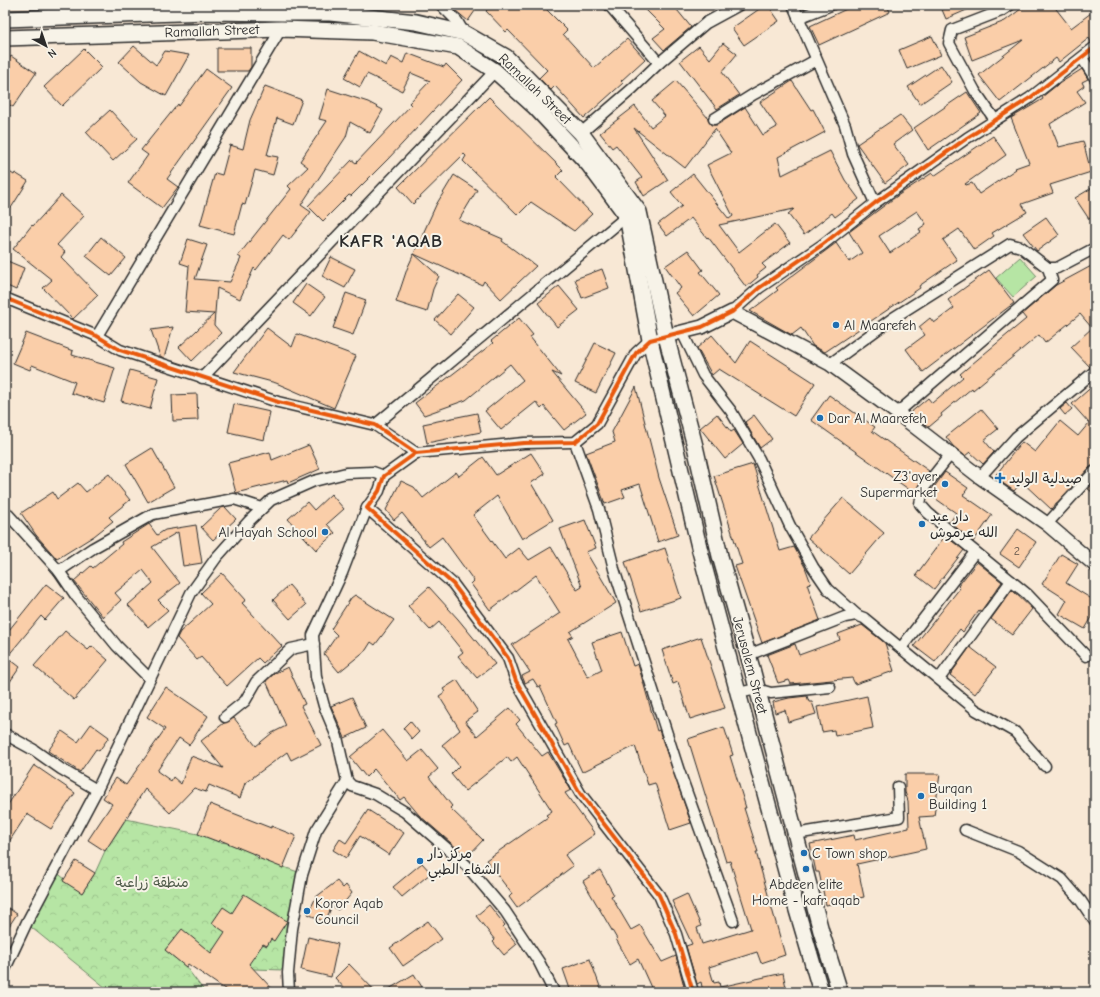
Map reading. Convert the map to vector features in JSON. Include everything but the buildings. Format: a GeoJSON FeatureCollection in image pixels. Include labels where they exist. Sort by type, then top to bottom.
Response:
{"type":"FeatureCollection","features":[{"type":"Feature","properties":{"kind":"main road","name":"Ramallah Street"},"geometry":{"type":"LineString","coordinates":[[5,19],[207,12],[330,13],[416,22],[464,33],[506,57],[581,132],[639,212],[666,336]]}},
{"type":"Feature","properties":{"kind":"main road","name":"Ramallah Street"},"geometry":{"type":"LineString","coordinates":[[5,38],[281,29],[372,32],[414,38],[458,47],[495,71],[535,107],[589,165],[627,216],[650,340]]}},
{"type":"Feature","properties":{"kind":"main road","name":"Jerusalem Street"},"geometry":{"type":"LineString","coordinates":[[666,336],[695,446],[720,556],[748,655],[821,931],[840,992]]}},
{"type":"Feature","properties":{"kind":"main road","name":"Jerusalem Street"},"geometry":{"type":"LineString","coordinates":[[650,340],[700,551],[791,890],[821,992]]}},
{"type":"Feature","properties":{"kind":"street"},"geometry":{"type":"LineString","coordinates":[[441,5],[457,21],[464,33]]}},
{"type":"Feature","properties":{"kind":"street"},"geometry":{"type":"LineString","coordinates":[[609,5],[659,63]]}},
{"type":"Feature","properties":{"kind":"street"},"geometry":{"type":"LineString","coordinates":[[581,132],[632,90],[659,63],[706,23],[739,5]]}},
{"type":"Feature","properties":{"kind":"street"},"geometry":{"type":"LineString","coordinates":[[794,5],[798,18],[845,125],[853,154],[875,203]]}},
{"type":"Feature","properties":{"kind":"street"},"geometry":{"type":"LineString","coordinates":[[798,18],[831,5]]}},
{"type":"Feature","properties":{"kind":"street"},"geometry":{"type":"LineString","coordinates":[[995,120],[975,91],[950,43],[952,30],[1001,11],[1010,5]]}},
{"type":"Feature","properties":{"kind":"street"},"geometry":{"type":"LineString","coordinates":[[97,336],[281,29]]}},
{"type":"Feature","properties":{"kind":"street"},"geometry":{"type":"LineString","coordinates":[[554,992],[539,962],[509,917],[466,865],[405,812],[375,794],[352,786],[348,781],[337,737],[324,706],[316,677],[313,635],[342,573],[367,508],[379,491],[384,476],[416,453],[524,443],[575,442],[597,424],[636,353],[650,340],[702,327],[732,312],[759,288],[822,245],[875,203],[995,120],[1030,98],[1095,47]]}},
{"type":"Feature","properties":{"kind":"street"},"geometry":{"type":"LineString","coordinates":[[1082,58],[1095,78]]}},
{"type":"Feature","properties":{"kind":"street"},"geometry":{"type":"LineString","coordinates":[[714,120],[754,94],[816,60]]}},
{"type":"Feature","properties":{"kind":"street"},"geometry":{"type":"LineString","coordinates":[[202,378],[495,71]]}},
{"type":"Feature","properties":{"kind":"street"},"geometry":{"type":"LineString","coordinates":[[375,425],[627,216]]}},
{"type":"Feature","properties":{"kind":"street"},"geometry":{"type":"LineString","coordinates":[[830,364],[893,318],[1010,244],[1021,247],[1048,268],[1052,280],[898,413]]}},
{"type":"Feature","properties":{"kind":"street"},"geometry":{"type":"LineString","coordinates":[[1048,268],[1057,268],[1095,248]]}},
{"type":"Feature","properties":{"kind":"street"},"geometry":{"type":"LineString","coordinates":[[5,298],[97,336],[120,350],[278,402],[375,425],[416,453]]}},
{"type":"Feature","properties":{"kind":"street"},"geometry":{"type":"LineString","coordinates":[[732,312],[830,364],[898,413],[950,455],[1047,524],[1095,565]]}},
{"type":"Feature","properties":{"kind":"street"},"geometry":{"type":"LineString","coordinates":[[682,332],[703,375],[731,411],[759,459],[790,526],[813,567],[828,589],[857,616]]}},
{"type":"Feature","properties":{"kind":"street"},"geometry":{"type":"LineString","coordinates":[[980,477],[1016,438],[1095,371]]}},
{"type":"Feature","properties":{"kind":"street"},"geometry":{"type":"LineString","coordinates":[[575,442],[598,509],[614,569],[679,771],[733,921]]}},
{"type":"Feature","properties":{"kind":"street"},"geometry":{"type":"LineString","coordinates":[[950,455],[923,489],[920,504],[928,514],[1027,594],[1086,656]]}},
{"type":"Feature","properties":{"kind":"street"},"geometry":{"type":"LineString","coordinates":[[1047,524],[1095,471]]}},
{"type":"Feature","properties":{"kind":"street"},"geometry":{"type":"LineString","coordinates":[[5,970],[27,922],[97,790],[149,678],[191,593],[216,558],[271,500],[314,481],[346,473],[373,472],[384,476]]}},
{"type":"Feature","properties":{"kind":"street"},"geometry":{"type":"LineString","coordinates":[[59,571],[93,548],[153,514],[234,499],[262,508]]}},
{"type":"Feature","properties":{"kind":"street"},"geometry":{"type":"LineString","coordinates":[[367,508],[453,584],[508,658],[516,681],[580,793],[659,895],[676,934],[693,992]]}},
{"type":"Feature","properties":{"kind":"street"},"geometry":{"type":"LineString","coordinates":[[5,511],[59,571],[76,596],[117,646],[149,678]]}},
{"type":"Feature","properties":{"kind":"street"},"geometry":{"type":"LineString","coordinates":[[901,648],[975,552]]}},
{"type":"Feature","properties":{"kind":"street"},"geometry":{"type":"LineString","coordinates":[[939,679],[1011,581]]}},
{"type":"Feature","properties":{"kind":"street"},"geometry":{"type":"LineString","coordinates":[[748,655],[845,617],[857,616],[864,618],[976,710],[1015,732],[1045,766]]}},
{"type":"Feature","properties":{"kind":"street"},"geometry":{"type":"LineString","coordinates":[[224,717],[245,701],[256,682],[292,649],[314,644]]}},
{"type":"Feature","properties":{"kind":"street"},"geometry":{"type":"LineString","coordinates":[[738,693],[757,689],[771,693],[830,687]]}},
{"type":"Feature","properties":{"kind":"street"},"geometry":{"type":"LineString","coordinates":[[5,734],[34,750],[60,769],[97,790]]}},
{"type":"Feature","properties":{"kind":"street"},"geometry":{"type":"LineString","coordinates":[[289,992],[288,974],[292,929],[302,875],[316,831],[348,781]]}},
{"type":"Feature","properties":{"kind":"street"},"geometry":{"type":"LineString","coordinates":[[795,834],[899,817],[898,787]]}},
{"type":"Feature","properties":{"kind":"street"},"geometry":{"type":"LineString","coordinates":[[965,830],[1018,851],[1062,880],[1081,901],[1095,922]]}},
{"type":"Feature","properties":{"kind":"green space"},"geometry":{"type":"Polygon","coordinates":[[[1020,257],[1037,276],[1013,297],[996,278],[1020,257]]]}},
{"type":"Feature","properties":{"kind":"green space","name":"منطقة زراعية"},"geometry":{"type":"Polygon","coordinates":[[[126,819],[198,834],[219,842],[228,843],[251,852],[258,858],[298,872],[287,924],[283,970],[254,969],[227,992],[203,947],[182,930],[165,950],[186,967],[205,992],[111,992],[32,928],[27,922],[55,871],[82,893],[95,873],[105,851],[126,819]]]}},
{"type":"Feature","properties":{"kind":"cycle path"},"geometry":{"type":"LineString","coordinates":[[5,298],[97,336],[120,350],[278,402],[375,425],[416,453],[524,443],[575,442],[597,424],[636,353],[650,340],[702,327],[732,312],[759,288],[822,245],[875,203],[967,138],[1030,98],[1095,47]]}},
{"type":"Feature","properties":{"kind":"cycle path"},"geometry":{"type":"LineString","coordinates":[[416,453],[384,476],[379,491],[367,508],[453,584],[508,658],[516,681],[580,793],[659,895],[676,934],[693,992]]}},
{"type":"Feature","properties":{"kind":"place","name":"Al Maarefeh"},"geometry":{"type":"Point","coordinates":[836,325]}},
{"type":"Feature","properties":{"kind":"place","name":"Dar Al Maarefeh"},"geometry":{"type":"Point","coordinates":[820,418]}},
{"type":"Feature","properties":{"kind":"place","name":"صيدلية الوليد"},"geometry":{"type":"Point","coordinates":[1000,478]}},
{"type":"Feature","properties":{"kind":"place","name":"Z3'ayer Supermarket"},"geometry":{"type":"Point","coordinates":[945,484]}},
{"type":"Feature","properties":{"kind":"place","name":"دار عبد الله عرموش"},"geometry":{"type":"Point","coordinates":[922,524]}},
{"type":"Feature","properties":{"kind":"place","name":"Al Hayah School"},"geometry":{"type":"Point","coordinates":[325,532]}},
{"type":"Feature","properties":{"kind":"place","name":"Burqan Building 1"},"geometry":{"type":"Point","coordinates":[921,796]}},
{"type":"Feature","properties":{"kind":"place","name":"C Town shop"},"geometry":{"type":"Point","coordinates":[804,853]}},
{"type":"Feature","properties":{"kind":"place","name":"مركز دار الشفاء الطبي"},"geometry":{"type":"Point","coordinates":[420,861]}},
{"type":"Feature","properties":{"kind":"place","name":"Abdeen elite Home - kafr aqab"},"geometry":{"type":"Point","coordinates":[806,869]}},
{"type":"Feature","properties":{"kind":"place","name":"Koror Aqab Council"},"geometry":{"type":"Point","coordinates":[307,911]}},
{"type":"Feature","properties":{"kind":"district","name":"KAFR 'AQAB"},"geometry":{"type":"Point","coordinates":[391,241]}}]}
